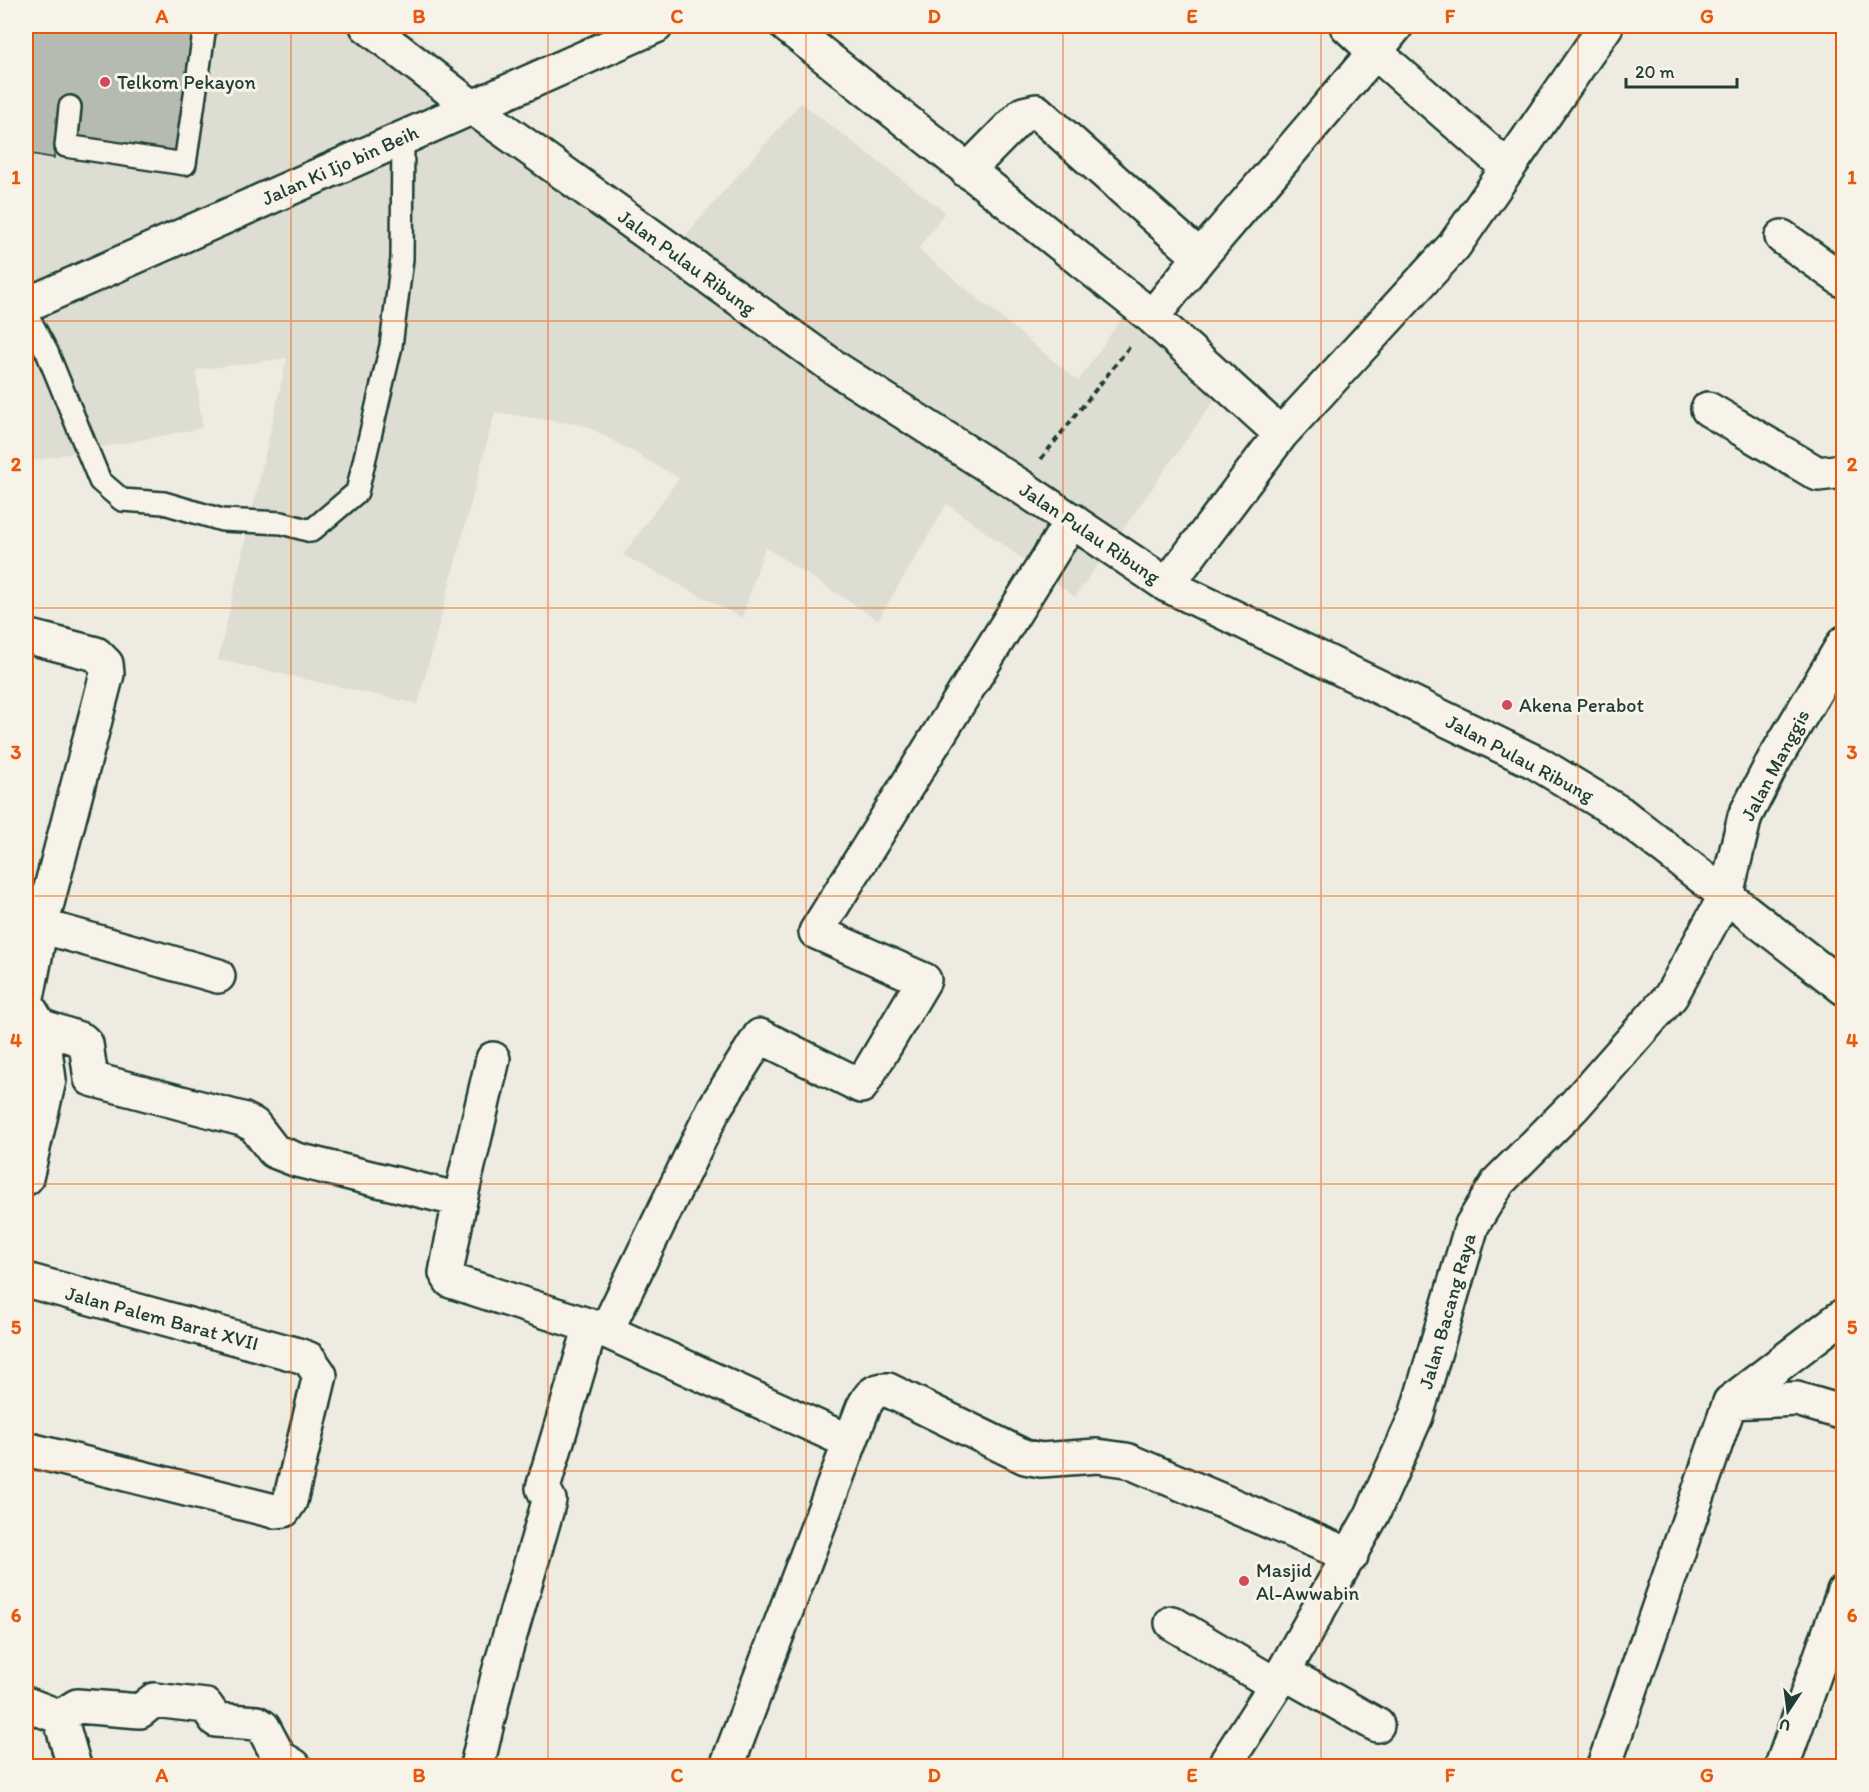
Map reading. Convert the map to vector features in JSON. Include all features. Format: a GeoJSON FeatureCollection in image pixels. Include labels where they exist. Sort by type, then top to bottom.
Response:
{"type":"FeatureCollection","features":[{"type":"Feature","properties":{"kind":"street","name":"Jalan Pulau Ribung"},"geometry":{"type":"LineString","coordinates":[[367,26],[472,107],[838,370],[1020,486],[1167,585],[1537,763],[1620,813],[1844,988]]}},
{"type":"Feature","properties":{"kind":"street","name":"Jalan Ki Ijo bin Beih"},"geometry":{"type":"LineString","coordinates":[[26,305],[656,26]]}},
{"type":"Feature","properties":{"kind":"street"},"geometry":{"type":"LineString","coordinates":[[787,26],[1152,317],[1281,434]]}},
{"type":"Feature","properties":{"kind":"street"},"geometry":{"type":"LineString","coordinates":[[1347,26],[1508,168]]}},
{"type":"Feature","properties":{"kind":"street"},"geometry":{"type":"LineString","coordinates":[[1152,317],[1396,26]]}},
{"type":"Feature","properties":{"kind":"street"},"geometry":{"type":"LineString","coordinates":[[1167,585],[1281,434],[1454,246],[1606,26]]}},
{"type":"Feature","properties":{"kind":"street"},"geometry":{"type":"LineString","coordinates":[[968,171],[1023,114],[1036,111],[1200,257]]}},
{"type":"Feature","properties":{"kind":"street"},"geometry":{"type":"LineString","coordinates":[[1782,237],[1844,281]]}},
{"type":"Feature","properties":{"kind":"street"},"geometry":{"type":"LineString","coordinates":[[1708,409],[1818,474],[1844,471]]}},
{"type":"Feature","properties":{"kind":"street"},"geometry":{"type":"LineString","coordinates":[[477,1767],[498,1676],[548,1506],[548,1497],[543,1488],[598,1328],[714,1109],[760,1036],[861,1086],[924,980],[816,932],[1072,520]]}},
{"type":"Feature","properties":{"kind":"street"},"geometry":{"type":"LineString","coordinates":[[26,636],[96,654],[106,664],[107,674],[41,926],[26,1003],[42,1027],[49,1080],[26,1178]]}},
{"type":"Feature","properties":{"kind":"street","name":"Jalan Manggis"},"geometry":{"type":"LineString","coordinates":[[1726,894],[1745,816],[1774,760],[1844,643]]}},
{"type":"Feature","properties":{"kind":"street","name":"Jalan Bacang Raya"},"geometry":{"type":"LineString","coordinates":[[1224,1767],[1279,1678],[1372,1515],[1416,1416],[1472,1225],[1499,1181],[1574,1106],[1671,996],[1726,894]]}},
{"type":"Feature","properties":{"kind":"street"},"geometry":{"type":"LineString","coordinates":[[41,926],[218,976]]}},
{"type":"Feature","properties":{"kind":"street"},"geometry":{"type":"LineString","coordinates":[[42,1027],[82,1040],[86,1044],[88,1072],[91,1079],[98,1082],[236,1116],[254,1125],[274,1150],[297,1160],[460,1200]]}},
{"type":"Feature","properties":{"kind":"street"},"geometry":{"type":"LineString","coordinates":[[493,1059],[460,1200],[446,1272],[447,1278],[598,1328],[850,1442]]}},
{"type":"Feature","properties":{"kind":"street","name":"Jalan Palem Barat XVII"},"geometry":{"type":"LineString","coordinates":[[26,1280],[298,1355],[309,1359],[317,1368],[320,1384],[290,1501],[284,1510],[274,1511],[26,1449]]}},
{"type":"Feature","properties":{"kind":"street"},"geometry":{"type":"LineString","coordinates":[[1604,1767],[1730,1402],[1844,1315]]}},
{"type":"Feature","properties":{"kind":"street"},"geometry":{"type":"LineString","coordinates":[[727,1767],[850,1442],[868,1399],[880,1390],[888,1390],[1024,1457],[1041,1460],[1097,1455],[1126,1460],[1350,1556]]}},
{"type":"Feature","properties":{"kind":"street"},"geometry":{"type":"LineString","coordinates":[[1730,1402],[1797,1399],[1844,1413]]}},
{"type":"Feature","properties":{"kind":"street"},"geometry":{"type":"LineString","coordinates":[[1782,1767],[1844,1591]]}},
{"type":"Feature","properties":{"kind":"street"},"geometry":{"type":"LineString","coordinates":[[1172,1623],[1377,1725]]}},
{"type":"Feature","properties":{"kind":"street"},"geometry":{"type":"LineString","coordinates":[[60,1717],[77,1706],[140,1711],[154,1700],[206,1706],[216,1720],[257,1723],[263,1727],[279,1757],[294,1767]]}},
{"type":"Feature","properties":{"kind":"street"},"geometry":{"type":"LineString","coordinates":[[26,1704],[60,1717]]}},
{"type":"Feature","properties":{"kind":"street"},"geometry":{"type":"LineString","coordinates":[[60,1717],[74,1767]]}},
{"type":"Feature","properties":{"kind":"lane"},"geometry":{"type":"LineString","coordinates":[[70,107],[66,146],[185,164],[205,26]]}},
{"type":"Feature","properties":{"kind":"lane"},"geometry":{"type":"LineString","coordinates":[[26,313],[47,352],[100,481],[122,500],[164,503],[222,520],[282,523],[310,531],[357,492],[391,346],[402,259],[404,136]]}},
{"type":"Feature","properties":{"kind":"path"},"geometry":{"type":"LineString","coordinates":[[1020,486],[1152,317]]}},
{"type":"Feature","properties":{"kind":"shaded area"},"geometry":{"type":"Polygon","coordinates":[[[26,26],[401,26],[677,245],[801,103],[945,212],[918,249],[1078,381],[1131,305],[1233,374],[1075,597],[947,504],[878,620],[765,547],[742,618],[623,555],[679,478],[587,426],[495,412],[418,704],[218,660],[287,358],[196,370],[202,428],[26,462],[26,26]]]}},
{"type":"Feature","properties":{"kind":"building","name":"Telkom Pekayon"},"geometry":{"type":"Polygon","coordinates":[[[26,26],[193,26],[175,153],[55,138],[54,158],[26,153],[26,26]]]}},
{"type":"Feature","properties":{"kind":"place","name":"Telkom Pekayon"},"geometry":{"type":"Point","coordinates":[105,82]}},
{"type":"Feature","properties":{"kind":"place","name":"Akena Perabot"},"geometry":{"type":"Point","coordinates":[1507,705]}},
{"type":"Feature","properties":{"kind":"place","name":"Masjid Al-Awwabin"},"geometry":{"type":"Point","coordinates":[1244,1581]}}]}
